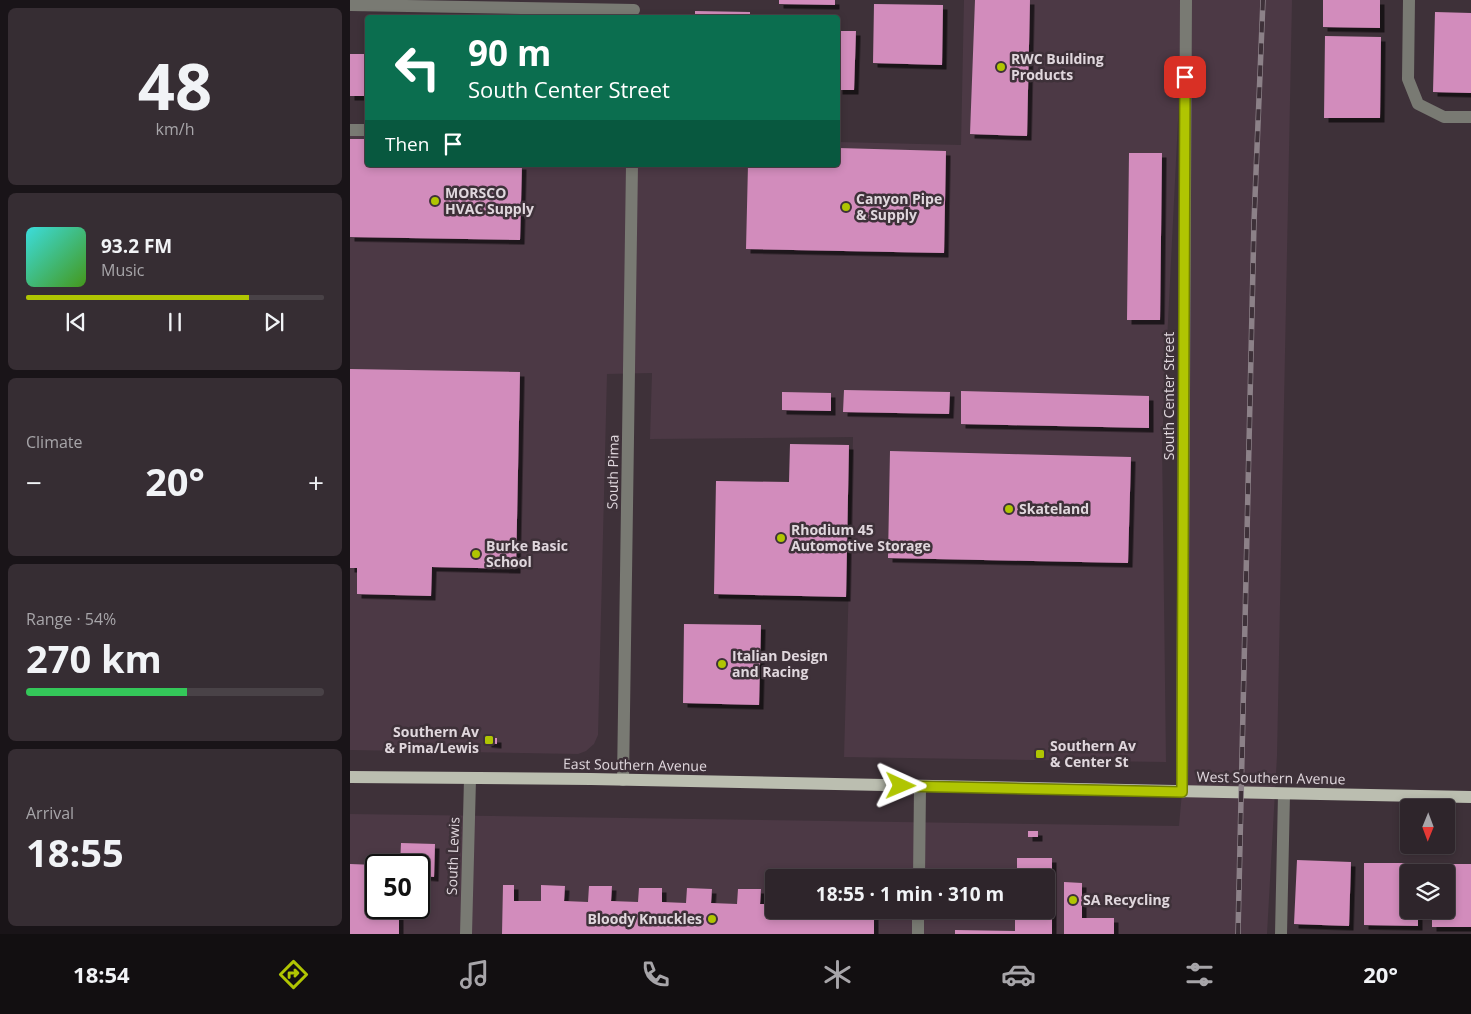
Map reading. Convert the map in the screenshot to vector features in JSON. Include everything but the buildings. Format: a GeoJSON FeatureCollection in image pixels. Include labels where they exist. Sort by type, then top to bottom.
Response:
{"type":"FeatureCollection","features":[{"type":"Feature","properties":{"kind":"main road","name":"East Southern Avenue"},"geometry":{"type":"LineString","coordinates":[[350,777],[623,780],[920,787]]}},
{"type":"Feature","properties":{"kind":"main road","name":"West Southern Avenue"},"geometry":{"type":"LineString","coordinates":[[920,787],[1471,797]]}},
{"type":"Feature","properties":{"kind":"street","name":"South Center Street"},"geometry":{"type":"LineString","coordinates":[[1182,792],[1186,0]]}},
{"type":"Feature","properties":{"kind":"street"},"geometry":{"type":"LineString","coordinates":[[1409,0],[1408,79],[1418,104],[1444,117],[1471,117]]}},
{"type":"Feature","properties":{"kind":"street"},"geometry":{"type":"LineString","coordinates":[[350,5],[634,9]]}},
{"type":"Feature","properties":{"kind":"street"},"geometry":{"type":"LineString","coordinates":[[350,130],[365,130]]}},
{"type":"Feature","properties":{"kind":"street","name":"South Pima"},"geometry":{"type":"LineString","coordinates":[[623,780],[632,167]]}},
{"type":"Feature","properties":{"kind":"street","name":"South Lewis"},"geometry":{"type":"LineString","coordinates":[[466,934],[470,779]]}},
{"type":"Feature","properties":{"kind":"street"},"geometry":{"type":"LineString","coordinates":[[919,869],[920,787]]}},
{"type":"Feature","properties":{"kind":"street"},"geometry":{"type":"LineString","coordinates":[[1281,934],[1284,794]]}},
{"type":"Feature","properties":{"kind":"street"},"geometry":{"type":"LineString","coordinates":[[918,919],[918,934]]}},
{"type":"Feature","properties":{"kind":"shaded area"},"geometry":{"type":"Polygon","coordinates":[[[964,0],[1184,0],[1162,442],[1166,762],[844,757],[853,437],[650,439],[652,373],[607,374],[598,735],[594,744],[586,751],[578,754],[350,750],[350,136],[365,136],[365,167],[840,167],[840,142],[961,145],[964,0]]]}},
{"type":"Feature","properties":{"kind":"shaded area"},"geometry":{"type":"Polygon","coordinates":[[[1192,0],[1292,0],[1277,756],[1267,934],[350,934],[350,814],[1179,826],[1182,792],[1192,0]]]}},
{"type":"Feature","properties":{"kind":"railway"},"geometry":{"type":"LineString","coordinates":[[1238,934],[1254,222],[1263,0]]}},
{"type":"Feature","properties":{"kind":"place","name":"RWC Building Products"},"geometry":{"type":"Point","coordinates":[1001,67]}},
{"type":"Feature","properties":{"kind":"place","name":"MORSCO HVAC Supply"},"geometry":{"type":"Point","coordinates":[435,201]}},
{"type":"Feature","properties":{"kind":"place","name":"Canyon Pipe & Supply"},"geometry":{"type":"Point","coordinates":[846,207]}},
{"type":"Feature","properties":{"kind":"place","name":"Skateland"},"geometry":{"type":"Point","coordinates":[1009,509]}},
{"type":"Feature","properties":{"kind":"place","name":"Rhodium 45 Automotive Storage"},"geometry":{"type":"Point","coordinates":[781,538]}},
{"type":"Feature","properties":{"kind":"place","name":"Burke Basic School"},"geometry":{"type":"Point","coordinates":[476,554]}},
{"type":"Feature","properties":{"kind":"place","name":"Italian Design and Racing"},"geometry":{"type":"Point","coordinates":[722,664]}},
{"type":"Feature","properties":{"kind":"place","name":"Southern Av & Pima/Lewis"},"geometry":{"type":"Point","coordinates":[489,740]}},
{"type":"Feature","properties":{"kind":"place","name":"Southern Av & Center St"},"geometry":{"type":"Point","coordinates":[1040,754]}},
{"type":"Feature","properties":{"kind":"place","name":"SA Recycling"},"geometry":{"type":"Point","coordinates":[1073,900]}},
{"type":"Feature","properties":{"kind":"place","name":"Bloody Knuckles"},"geometry":{"type":"Point","coordinates":[712,919]}},
{"type":"Feature","properties":{"kind":"route"},"geometry":{"type":"LineString","coordinates":[[901,786],[1182,792],[1185,77]]}}]}
